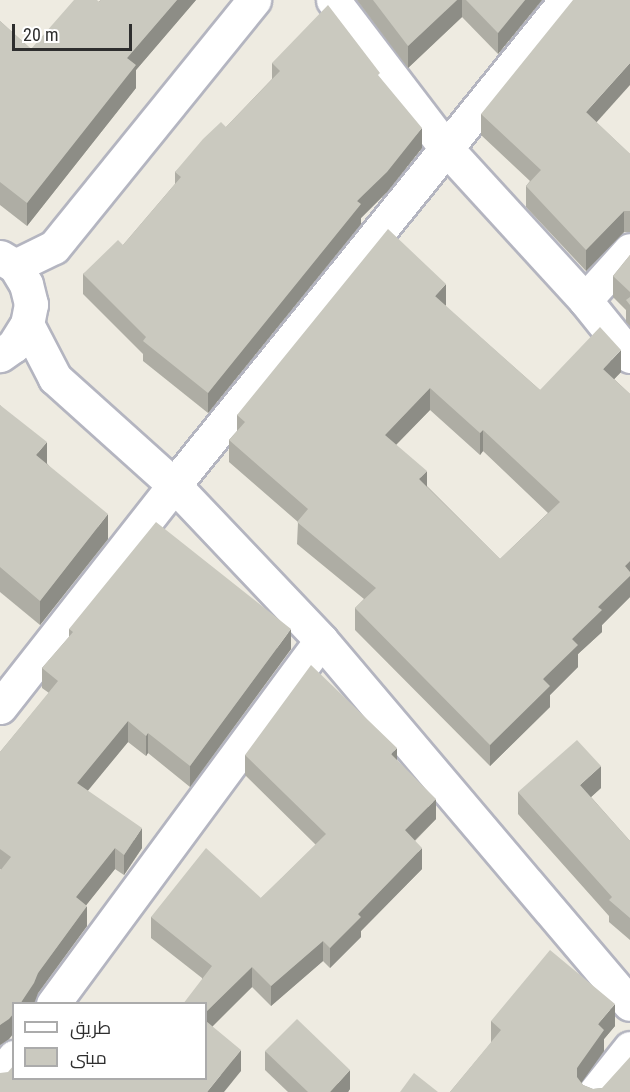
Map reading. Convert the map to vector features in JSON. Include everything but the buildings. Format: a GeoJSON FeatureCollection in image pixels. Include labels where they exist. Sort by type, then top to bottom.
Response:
{"type":"FeatureCollection","features":[{"type":"Feature","properties":{"kind":"street"},"geometry":{"type":"LineString","coordinates":[[0,355],[14,346],[27,324],[31,304],[26,284],[8,262],[54,247],[254,0]]}},
{"type":"Feature","properties":{"kind":"street"},"geometry":{"type":"LineString","coordinates":[[333,0],[445,147],[585,300],[630,356]]}},
{"type":"Feature","properties":{"kind":"street"},"geometry":{"type":"LineString","coordinates":[[0,707],[174,485],[566,0]]}},
{"type":"Feature","properties":{"kind":"street"},"geometry":{"type":"LineString","coordinates":[[585,300],[630,250]]}},
{"type":"Feature","properties":{"kind":"street"},"geometry":{"type":"LineString","coordinates":[[27,324],[55,378],[174,485],[321,640],[630,1004]]}},
{"type":"Feature","properties":{"kind":"street"},"geometry":{"type":"LineString","coordinates":[[0,362],[55,378]]}},
{"type":"Feature","properties":{"kind":"street"},"geometry":{"type":"LineString","coordinates":[[54,1002],[321,640]]}},
{"type":"Feature","properties":{"kind":"street"},"geometry":{"type":"LineString","coordinates":[[596,1092],[630,1048]]}},
{"type":"Feature","properties":{"kind":"street"},"geometry":{"type":"LineString","coordinates":[[0,1075],[12,1060]]}}]}
